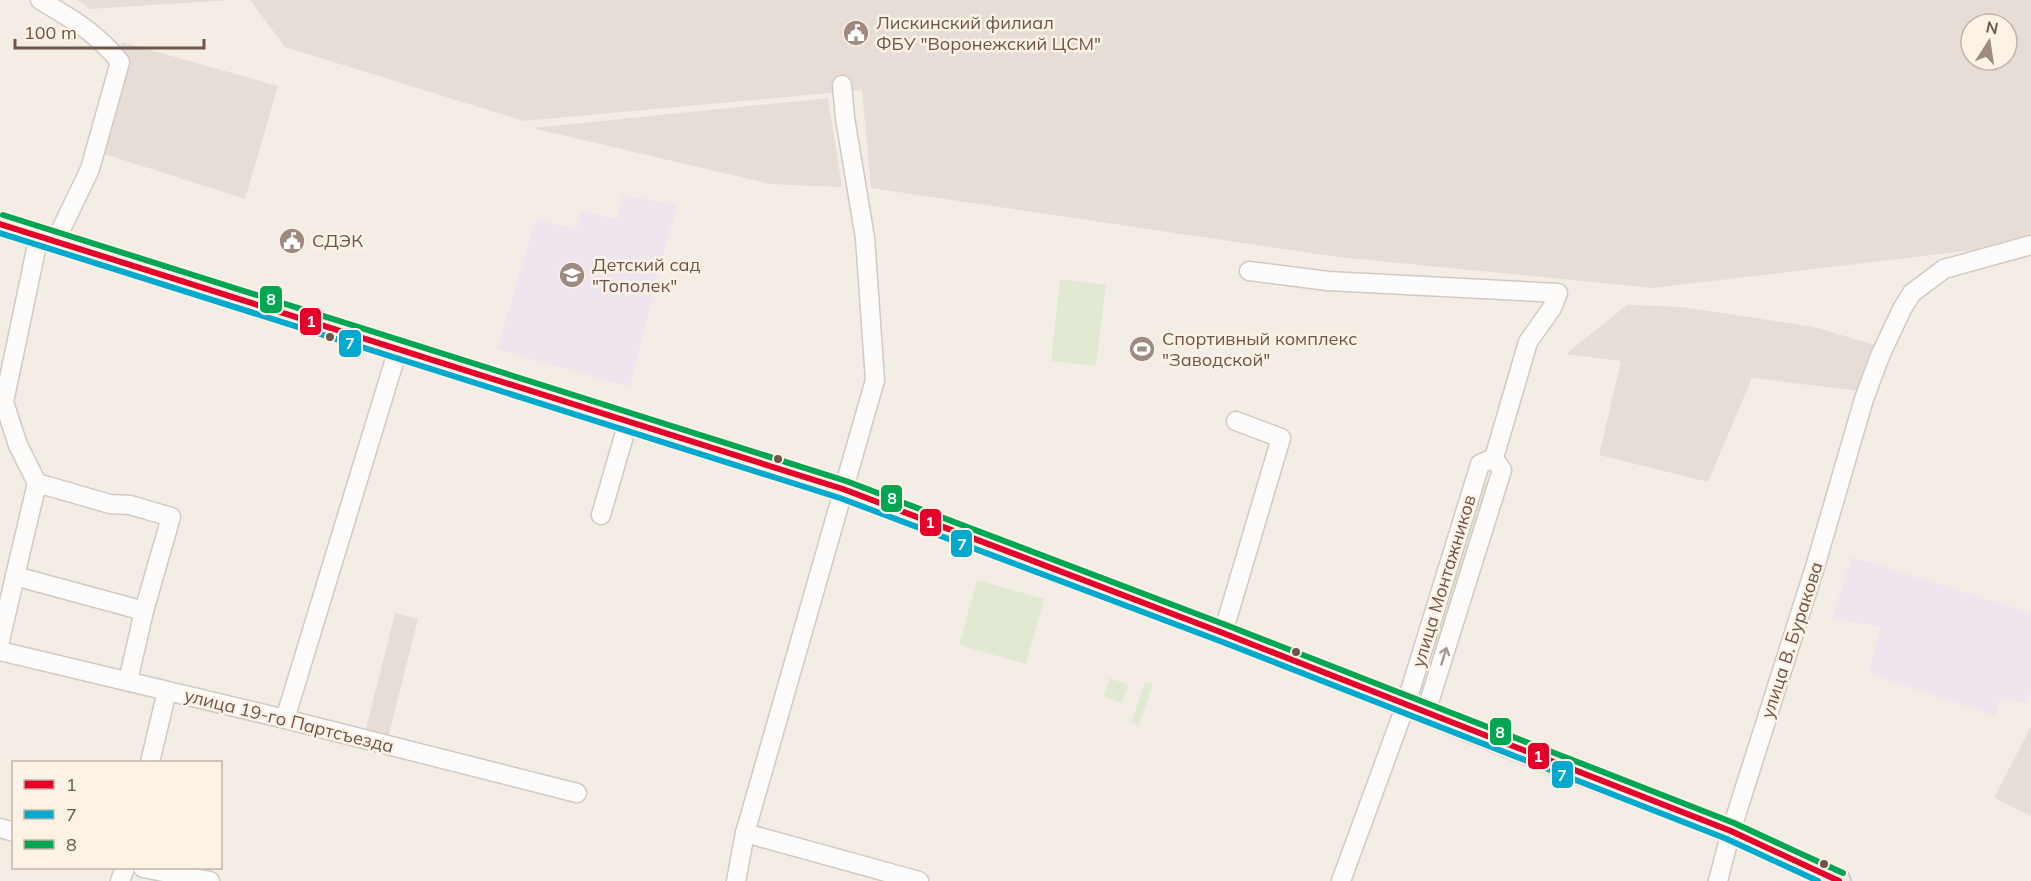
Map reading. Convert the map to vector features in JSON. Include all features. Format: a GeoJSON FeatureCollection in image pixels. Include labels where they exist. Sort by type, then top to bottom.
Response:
{"type":"FeatureCollection","features":[{"type":"Feature","properties":{"kind":"main road"},"geometry":{"type":"LineString","coordinates":[[0,224],[48,237],[843,489],[1223,633],[1731,831],[1839,881]]}},
{"type":"Feature","properties":{"kind":"street"},"geometry":{"type":"LineString","coordinates":[[0,641],[37,483],[18,445],[4,402],[48,237],[90,169],[120,62],[104,42],[73,19],[40,0]]}},
{"type":"Feature","properties":{"kind":"street"},"geometry":{"type":"LineString","coordinates":[[736,881],[745,833],[875,380],[865,238],[844,118],[842,85]]}},
{"type":"Feature","properties":{"kind":"street","name":"улица В. Буракова"},"geometry":{"type":"LineString","coordinates":[[1718,881],[1731,831],[1815,567],[1864,399],[1880,356],[1912,293],[1944,268],[2031,245]]}},
{"type":"Feature","properties":{"kind":"street","name":"улица Монтажников"},"geometry":{"type":"LineString","coordinates":[[1249,271],[1328,281],[1558,293],[1552,308],[1528,342],[1494,458],[1502,470],[1416,708],[1341,881]]}},
{"type":"Feature","properties":{"kind":"street"},"geometry":{"type":"LineString","coordinates":[[285,719],[398,349]]}},
{"type":"Feature","properties":{"kind":"street"},"geometry":{"type":"LineString","coordinates":[[1223,633],[1281,438],[1236,421]]}},
{"type":"Feature","properties":{"kind":"street"},"geometry":{"type":"LineString","coordinates":[[602,515],[628,422]]}},
{"type":"Feature","properties":{"kind":"street"},"geometry":{"type":"LineString","coordinates":[[37,483],[110,504],[130,505],[171,517],[144,610],[128,681]]}},
{"type":"Feature","properties":{"kind":"street"},"geometry":{"type":"LineString","coordinates":[[15,576],[144,610]]}},
{"type":"Feature","properties":{"kind":"street","name":"улица 19-го Партсъезда"},"geometry":{"type":"LineString","coordinates":[[0,651],[285,719],[578,794]]}},
{"type":"Feature","properties":{"kind":"street"},"geometry":{"type":"LineString","coordinates":[[150,761],[167,691]]}},
{"type":"Feature","properties":{"kind":"street"},"geometry":{"type":"LineString","coordinates":[[745,833],[919,881]]}},
{"type":"Feature","properties":{"kind":"street"},"geometry":{"type":"LineString","coordinates":[[153,869],[210,881]]}},
{"type":"Feature","properties":{"kind":"shaded area"},"geometry":{"type":"Polygon","coordinates":[[[77,0],[231,0],[90,9],[77,0]]]}},
{"type":"Feature","properties":{"kind":"shaded area"},"geometry":{"type":"Polygon","coordinates":[[[250,0],[2031,0],[2031,236],[1973,250],[1653,288],[1338,257],[871,188],[862,90],[524,121],[285,47],[250,0]]]}},
{"type":"Feature","properties":{"kind":"shaded area"},"geometry":{"type":"Polygon","coordinates":[[[122,42],[278,86],[245,199],[89,149],[122,42]]]}},
{"type":"Feature","properties":{"kind":"shaded area"},"geometry":{"type":"Polygon","coordinates":[[[828,98],[842,187],[770,184],[532,128],[828,98]]]}},
{"type":"Feature","properties":{"kind":"shaded area"},"geometry":{"type":"Polygon","coordinates":[[[623,195],[677,205],[630,387],[497,349],[535,220],[576,229],[582,211],[617,219],[623,195]]]}},
{"type":"Feature","properties":{"kind":"shaded area"},"geometry":{"type":"Polygon","coordinates":[[[1627,305],[1683,307],[1814,327],[1875,345],[1860,391],[1752,378],[1708,482],[1599,455],[1621,361],[1566,354],[1627,305]]]}},
{"type":"Feature","properties":{"kind":"shaded area"},"geometry":{"type":"Polygon","coordinates":[[[1852,557],[2031,613],[2031,691],[2027,704],[2001,696],[1995,716],[1868,673],[1880,627],[1832,618],[1852,557]]]}},
{"type":"Feature","properties":{"kind":"shaded area"},"geometry":{"type":"Polygon","coordinates":[[[395,613],[418,619],[388,738],[365,732],[395,613]]]}},
{"type":"Feature","properties":{"kind":"shaded area"},"geometry":{"type":"Polygon","coordinates":[[[2031,726],[2031,816],[1994,798],[2031,726]]]}},
{"type":"Feature","properties":{"kind":"green space"},"geometry":{"type":"Polygon","coordinates":[[[1060,279],[1106,285],[1096,366],[1051,361],[1060,279]]]}},
{"type":"Feature","properties":{"kind":"green space"},"geometry":{"type":"Polygon","coordinates":[[[1480,481],[1492,485],[1442,645],[1429,642],[1480,481]]]}},
{"type":"Feature","properties":{"kind":"green space"},"geometry":{"type":"Polygon","coordinates":[[[977,580],[1044,599],[1026,664],[959,645],[977,580]]]}},
{"type":"Feature","properties":{"kind":"green space"},"geometry":{"type":"Polygon","coordinates":[[[1110,678],[1129,685],[1121,703],[1103,696],[1110,678]]]}},
{"type":"Feature","properties":{"kind":"green space"},"geometry":{"type":"Polygon","coordinates":[[[1145,682],[1153,684],[1139,725],[1131,723],[1145,682]]]}},
{"type":"Feature","properties":{"kind":"transit line","name":"8"},"geometry":{"type":"LineString","coordinates":[[3,215],[846,481],[1226,625],[1734,823],[1843,873]]}},
{"type":"Feature","properties":{"kind":"transit line","name":"1"},"geometry":{"type":"LineString","coordinates":[[0,224],[843,489],[1223,633],[1731,831],[1839,881]]}},
{"type":"Feature","properties":{"kind":"transit line","name":"7"},"geometry":{"type":"LineString","coordinates":[[0,233],[840,498],[1220,641],[1727,839],[1818,881]]}},
{"type":"Feature","properties":{"kind":"place","name":"Лискинский филиал ФБУ \"Воронежский ЦСМ\""},"geometry":{"type":"Point","coordinates":[856,33]}},
{"type":"Feature","properties":{"kind":"place","name":"СДЭК"},"geometry":{"type":"Point","coordinates":[292,241]}},
{"type":"Feature","properties":{"kind":"place","name":"Детский сад \"Тополек\""},"geometry":{"type":"Point","coordinates":[572,275]}},
{"type":"Feature","properties":{"kind":"place","name":"Спортивный комплекс \"Заводской\""},"geometry":{"type":"Point","coordinates":[1142,349]}}]}
